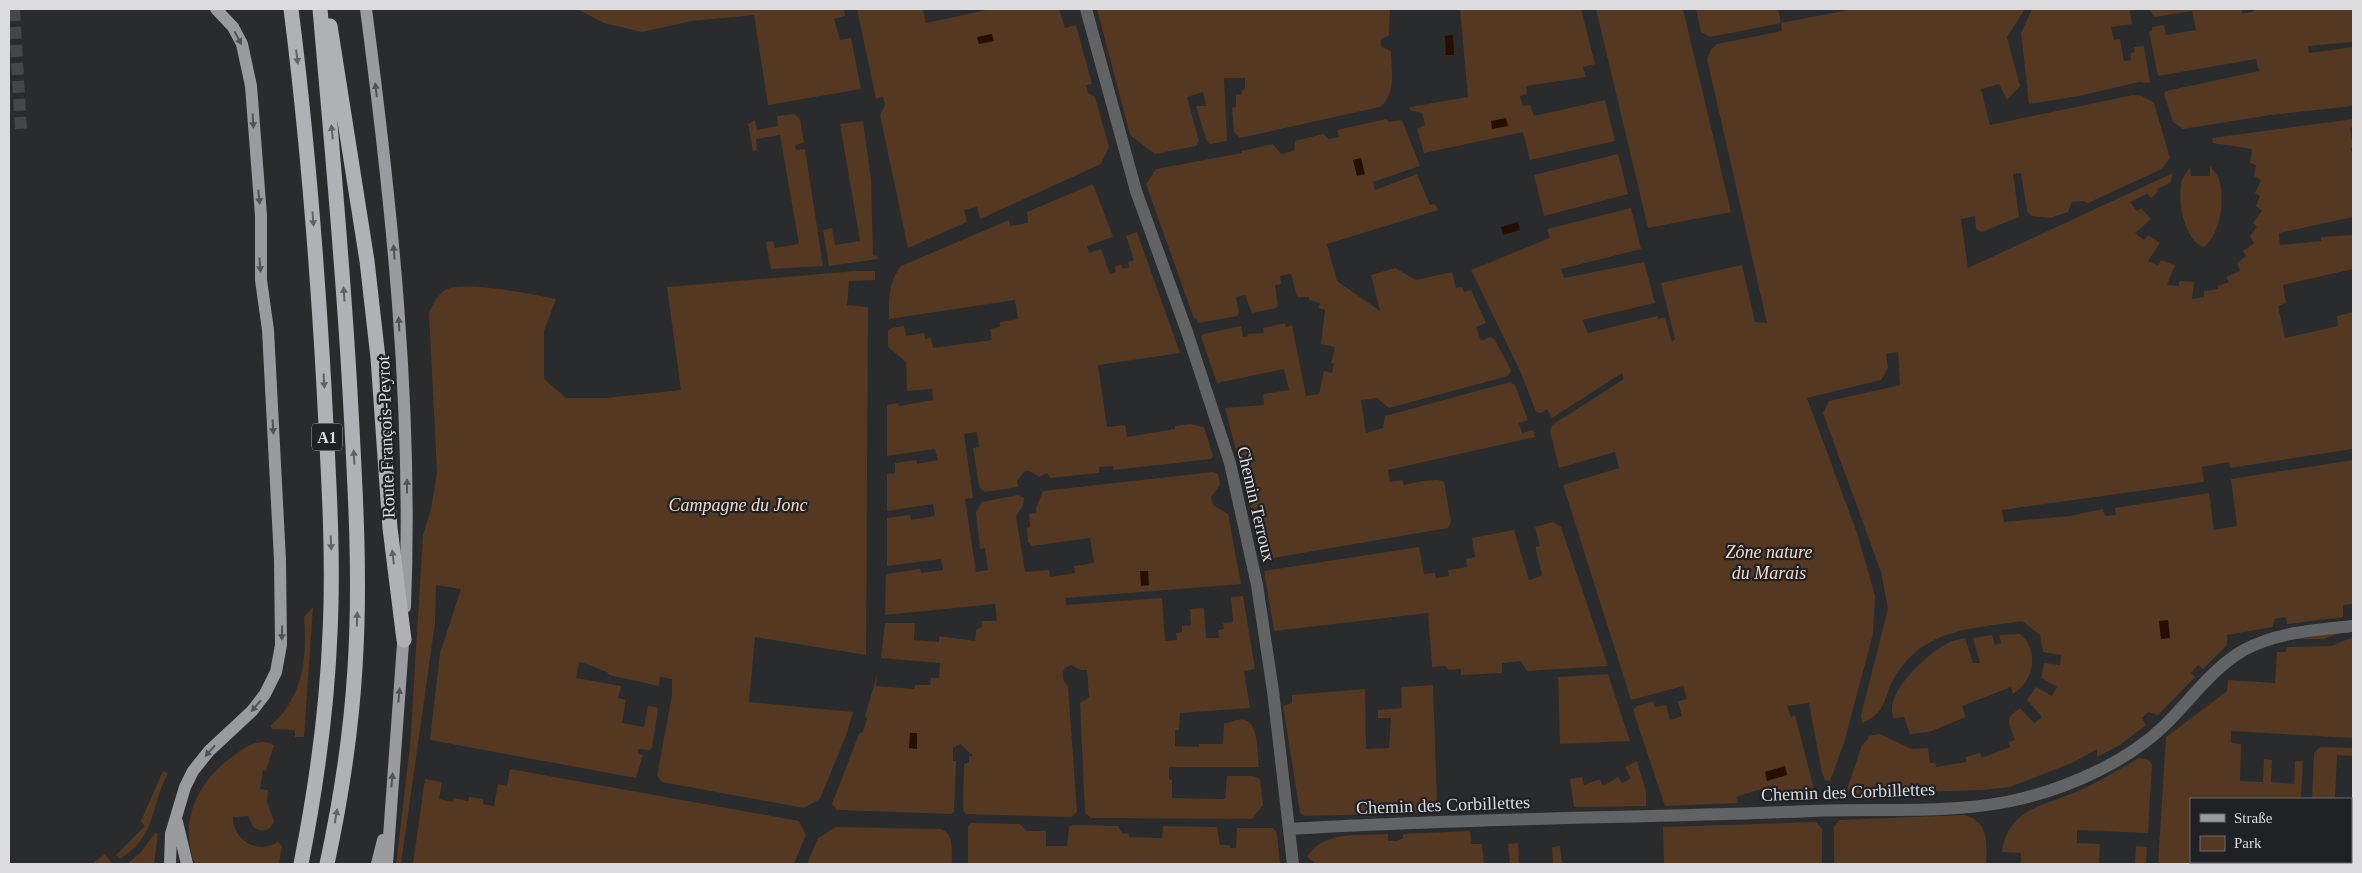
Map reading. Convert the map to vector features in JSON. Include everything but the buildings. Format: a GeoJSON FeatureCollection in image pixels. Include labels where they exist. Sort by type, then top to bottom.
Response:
{"type":"FeatureCollection","features":[{"type":"Feature","properties":{"kind":"highway","name":"A1"},"geometry":{"type":"LineString","coordinates":[[291,9],[313,222],[322,354],[332,562],[326,701],[314,793],[300,864]]}},
{"type":"Feature","properties":{"kind":"highway","name":"A1"},"geometry":{"type":"LineString","coordinates":[[320,9],[343,276],[356,492],[358,563],[357,632],[352,702],[344,772],[327,864]]}},
{"type":"Feature","properties":{"kind":"highway"},"geometry":{"type":"LineString","coordinates":[[326,9],[336,54],[367,261],[378,358],[390,528],[404,640]]}},
{"type":"Feature","properties":{"kind":"main road"},"geometry":{"type":"LineString","coordinates":[[170,864],[169,847],[176,814],[185,787],[209,751],[259,703],[276,672],[282,634],[280,551],[268,330],[261,280],[261,216],[251,86],[242,44],[233,27],[216,9]]}},
{"type":"Feature","properties":{"kind":"main road","name":"Route François-Peyrot"},"geometry":{"type":"LineString","coordinates":[[366,9],[386,167],[398,300],[407,479],[404,640],[389,816],[387,864]]}},
{"type":"Feature","properties":{"kind":"main road"},"geometry":{"type":"LineString","coordinates":[[176,814],[187,864]]}},
{"type":"Feature","properties":{"kind":"main road"},"geometry":{"type":"LineString","coordinates":[[376,864],[389,816]]}},
{"type":"Feature","properties":{"kind":"street","name":"Chemin Terroux"},"geometry":{"type":"LineString","coordinates":[[1086,9],[1128,166],[1188,332],[1230,463],[1255,576],[1273,691],[1293,864]]}},
{"type":"Feature","properties":{"kind":"street","name":"Chemin des Corbillettes"},"geometry":{"type":"LineString","coordinates":[[1290,829],[1469,820],[1926,808],[2011,802],[2065,785],[2138,747],[2160,730],[2227,662],[2242,651],[2285,636],[2353,626]]}},
{"type":"Feature","properties":{"kind":"green space"},"geometry":{"type":"Polygon","coordinates":[[[577,9],[844,9],[845,16],[834,19],[840,40],[851,38],[861,89],[768,105],[754,15],[692,21],[642,32],[604,23],[577,9]]]}},
{"type":"Feature","properties":{"kind":"green space"},"geometry":{"type":"Polygon","coordinates":[[[857,9],[923,9],[926,23],[991,9],[1059,9],[1065,28],[1076,25],[1092,84],[1086,85],[1088,93],[1095,97],[1109,147],[1101,164],[980,219],[977,207],[964,210],[967,222],[908,248],[880,115],[885,105],[883,97],[876,99],[857,9]]]}},
{"type":"Feature","properties":{"kind":"green space"},"geometry":{"type":"Polygon","coordinates":[[[1097,9],[1390,9],[1389,35],[1381,39],[1381,47],[1391,51],[1391,88],[1389,95],[1380,107],[1240,138],[1234,132],[1232,108],[1236,107],[1236,95],[1242,94],[1242,90],[1245,89],[1245,78],[1224,78],[1227,141],[1210,144],[1206,139],[1196,106],[1206,106],[1203,92],[1187,97],[1199,141],[1196,146],[1155,154],[1130,135],[1097,9]]]}},
{"type":"Feature","properties":{"kind":"green space"},"geometry":{"type":"Polygon","coordinates":[[[1460,9],[1581,9],[1595,64],[1583,67],[1586,77],[1526,86],[1527,94],[1520,96],[1523,106],[1530,105],[1534,116],[1605,100],[1615,141],[1530,160],[1523,132],[1424,153],[1417,129],[1425,125],[1422,113],[1410,110],[1410,107],[1468,97],[1460,9]]]}},
{"type":"Feature","properties":{"kind":"green space"},"geometry":{"type":"Polygon","coordinates":[[[1596,9],[1683,9],[1731,212],[1648,228],[1596,9]]]}},
{"type":"Feature","properties":{"kind":"green space"},"geometry":{"type":"Polygon","coordinates":[[[1696,9],[1778,9],[1781,23],[1710,37],[1701,32],[1696,9]]]}},
{"type":"Feature","properties":{"kind":"green space","name":"Zône nature du Marais"},"geometry":{"type":"Polygon","coordinates":[[[1853,9],[2025,9],[2007,37],[2020,86],[2007,100],[1999,84],[1981,89],[1990,125],[2133,95],[2142,96],[2154,103],[2170,158],[2162,169],[2088,203],[2083,201],[2072,202],[2068,212],[2050,218],[2031,216],[2027,211],[2021,173],[2013,174],[2019,217],[1982,232],[1976,229],[1975,216],[1961,219],[1968,268],[2173,173],[2170,183],[2157,189],[2158,192],[2151,198],[2147,194],[2130,202],[2137,211],[2141,208],[2151,219],[2135,233],[2144,240],[2148,235],[2160,243],[2148,261],[2158,265],[2161,260],[2175,265],[2167,285],[2179,286],[2179,281],[2194,282],[2192,299],[2204,297],[2204,291],[2218,289],[2218,286],[2229,282],[2226,277],[2240,271],[2237,263],[2246,256],[2243,251],[2254,243],[2250,236],[2257,227],[2253,223],[2262,211],[2256,206],[2260,196],[2255,193],[2261,180],[2254,176],[2256,165],[2250,163],[2252,149],[2213,143],[2212,138],[2353,119],[2353,127],[2350,128],[2353,145],[2351,149],[2353,159],[2353,217],[2279,233],[2280,245],[2321,241],[2321,237],[2352,235],[2353,269],[2283,285],[2286,303],[2278,306],[2285,338],[2338,326],[2337,316],[2353,312],[2353,449],[2230,468],[2229,462],[2202,467],[2204,482],[2002,510],[2004,522],[2070,516],[2103,509],[2105,516],[2116,515],[2115,508],[2209,493],[2214,530],[2237,526],[2231,479],[2353,460],[2353,604],[2343,605],[2343,617],[2287,624],[2286,617],[2274,619],[2273,627],[2227,635],[2227,645],[2203,669],[2198,665],[2191,673],[2195,677],[2158,715],[2148,712],[2142,718],[2146,725],[2120,745],[2097,757],[2097,749],[2074,762],[2010,787],[1982,790],[1853,794],[1847,789],[1862,745],[1868,739],[1868,736],[1880,734],[1911,749],[1928,748],[1930,763],[1935,763],[1936,767],[1966,762],[1966,757],[1980,753],[1982,758],[2010,747],[2009,742],[2015,740],[2009,722],[2010,718],[2020,708],[2034,723],[2042,717],[2027,700],[2036,687],[2052,696],[2057,687],[2041,678],[2044,663],[2060,665],[2061,655],[2043,652],[2040,635],[2022,621],[1951,633],[1921,648],[1908,660],[1896,675],[1881,709],[1871,719],[1862,723],[1861,715],[1888,609],[1881,572],[1823,413],[1829,401],[1900,385],[1898,352],[1886,354],[1888,368],[1881,380],[1807,398],[1857,533],[1875,596],[1873,634],[1844,743],[1830,781],[1825,780],[1822,773],[1809,703],[1787,706],[1791,717],[1795,715],[1815,793],[1811,800],[1774,802],[1774,790],[1758,790],[1736,797],[1738,803],[1665,806],[1633,710],[1637,706],[1653,701],[1655,707],[1666,705],[1670,720],[1682,716],[1678,701],[1687,699],[1683,686],[1631,700],[1563,485],[1619,468],[1615,452],[1559,468],[1550,431],[1552,425],[1624,379],[1622,373],[1552,418],[1547,409],[1541,413],[1536,412],[1521,373],[1471,270],[1550,238],[1547,229],[1631,208],[1641,249],[1561,269],[1564,278],[1644,262],[1655,303],[1582,320],[1588,333],[1657,316],[1658,319],[1665,317],[1672,342],[1675,339],[1661,283],[1742,265],[1755,322],[1767,323],[1707,59],[1711,49],[1717,44],[1782,31],[1781,23],[1853,9]]]}},
{"type":"Feature","properties":{"kind":"green space"},"geometry":{"type":"Polygon","coordinates":[[[2032,9],[2141,9],[2130,11],[2132,24],[2111,27],[2114,40],[2120,39],[2124,61],[2131,60],[2130,53],[2135,52],[2134,47],[2144,46],[2150,83],[2139,82],[2079,96],[2029,104],[2021,33],[2032,9]]]}},
{"type":"Feature","properties":{"kind":"green space"},"geometry":{"type":"Polygon","coordinates":[[[2149,9],[2241,9],[2243,14],[2254,11],[2254,9],[2353,9],[2353,42],[2308,46],[2309,53],[2353,47],[2353,106],[2271,115],[2183,129],[2173,122],[2164,94],[2166,91],[2259,71],[2256,59],[2158,76],[2149,32],[2152,31],[2152,27],[2164,25],[2166,35],[2196,30],[2192,11],[2154,17],[2149,9]]]}},
{"type":"Feature","properties":{"kind":"green space"},"geometry":{"type":"Polygon","coordinates":[[[794,114],[800,119],[804,143],[795,145],[796,150],[805,149],[823,266],[771,269],[766,242],[773,241],[775,248],[799,244],[780,135],[756,139],[757,150],[753,151],[748,124],[755,120],[757,130],[778,126],[777,116],[794,114]]]}},
{"type":"Feature","properties":{"kind":"green space"},"geometry":{"type":"Polygon","coordinates":[[[1386,119],[1389,122],[1402,120],[1420,166],[1373,182],[1375,190],[1417,174],[1430,205],[1435,204],[1438,210],[1327,244],[1337,281],[1380,311],[1371,275],[1395,268],[1416,280],[1452,272],[1456,288],[1462,287],[1464,292],[1471,290],[1486,323],[1476,327],[1481,341],[1490,337],[1495,340],[1511,370],[1508,376],[1389,408],[1377,398],[1361,400],[1366,433],[1383,428],[1385,416],[1510,382],[1515,385],[1528,420],[1519,423],[1522,433],[1533,430],[1535,437],[1388,470],[1390,482],[1402,480],[1404,485],[1430,480],[1444,482],[1451,522],[1448,528],[1261,560],[1249,500],[1225,408],[1264,405],[1263,394],[1289,390],[1284,369],[1217,383],[1201,337],[1204,334],[1241,326],[1243,337],[1248,336],[1247,334],[1264,333],[1263,328],[1285,323],[1286,327],[1292,325],[1306,396],[1319,394],[1324,371],[1332,373],[1334,364],[1331,363],[1335,347],[1321,344],[1325,310],[1319,308],[1320,303],[1309,300],[1309,297],[1297,297],[1291,274],[1280,276],[1281,284],[1275,285],[1278,306],[1276,308],[1252,313],[1245,295],[1236,297],[1239,313],[1237,316],[1198,323],[1196,318],[1194,319],[1146,184],[1156,169],[1242,153],[1241,151],[1273,144],[1281,154],[1294,151],[1295,141],[1323,134],[1329,139],[1339,137],[1337,130],[1386,119]]]}},
{"type":"Feature","properties":{"kind":"green space"},"geometry":{"type":"Polygon","coordinates":[[[863,121],[871,179],[873,255],[877,256],[878,259],[829,266],[823,230],[832,228],[835,245],[860,241],[840,124],[863,121]]]}},
{"type":"Feature","properties":{"kind":"green space"},"geometry":{"type":"Polygon","coordinates":[[[1618,154],[1628,194],[1544,216],[1534,175],[1618,154]]]}},
{"type":"Feature","properties":{"kind":"green space"},"geometry":{"type":"Polygon","coordinates":[[[2210,166],[2219,181],[2222,199],[2220,217],[2214,234],[2204,247],[2197,243],[2186,227],[2180,197],[2182,180],[2190,167],[2191,176],[2210,176],[2210,166]]]}},
{"type":"Feature","properties":{"kind":"green space"},"geometry":{"type":"Polygon","coordinates":[[[1093,184],[1113,237],[1087,246],[1089,253],[1101,249],[1110,274],[1116,272],[1114,267],[1121,264],[1123,269],[1129,267],[1128,262],[1134,260],[1126,236],[1137,232],[1180,353],[1098,365],[1107,427],[1125,425],[1127,437],[1175,429],[1175,426],[1190,424],[1204,427],[1213,456],[1211,459],[1114,470],[1113,466],[1099,467],[1099,473],[1050,478],[1047,473],[1039,477],[1030,471],[1025,471],[1017,481],[1018,487],[985,492],[979,487],[973,448],[979,447],[977,432],[964,434],[973,498],[965,499],[976,572],[988,570],[985,548],[980,549],[976,512],[982,502],[1018,495],[1024,498],[1023,506],[1016,516],[1025,572],[1049,570],[1050,577],[1075,573],[1074,566],[1094,563],[1090,538],[1032,546],[1028,542],[1029,514],[1036,513],[1036,508],[1043,491],[1213,472],[1218,474],[1220,485],[1211,497],[1213,505],[1228,514],[1241,584],[1066,598],[1066,605],[1162,598],[1165,641],[1177,640],[1176,633],[1182,632],[1182,626],[1191,625],[1190,609],[1204,608],[1206,638],[1219,638],[1218,630],[1224,629],[1223,623],[1233,622],[1231,597],[1243,596],[1255,669],[1244,671],[1250,708],[1180,713],[1179,730],[1175,730],[1175,746],[1199,747],[1199,744],[1223,744],[1224,723],[1245,720],[1250,723],[1255,733],[1259,767],[1169,767],[1169,779],[1172,780],[1172,798],[1225,799],[1227,776],[1252,776],[1260,779],[1263,805],[1252,819],[1091,818],[1085,813],[1080,703],[1089,697],[1087,670],[1080,670],[1071,665],[1065,668],[1063,680],[1068,686],[1077,812],[1071,817],[966,814],[963,810],[964,764],[969,762],[969,756],[973,756],[960,744],[953,748],[953,761],[956,761],[954,811],[952,814],[837,810],[832,804],[859,734],[863,732],[867,719],[865,716],[877,675],[876,686],[914,689],[915,685],[930,685],[931,678],[939,678],[940,663],[881,658],[885,623],[915,623],[914,640],[939,642],[939,636],[975,641],[976,630],[982,627],[982,621],[997,621],[995,604],[885,615],[886,574],[920,569],[921,573],[943,570],[941,559],[887,566],[887,518],[910,515],[911,520],[935,516],[933,504],[887,511],[887,474],[895,473],[895,463],[916,460],[917,464],[938,460],[935,449],[887,456],[887,405],[898,403],[899,406],[933,400],[932,389],[907,391],[906,362],[888,347],[888,331],[892,328],[904,326],[906,336],[924,333],[925,339],[931,338],[933,348],[992,340],[990,329],[1000,327],[1000,322],[1018,319],[1015,300],[889,319],[891,285],[901,266],[1009,220],[1010,226],[1028,223],[1027,212],[1093,184]]]}},
{"type":"Feature","properties":{"kind":"green space","name":"Campagne du Jonc"},"geometry":{"type":"Polygon","coordinates":[[[875,271],[875,280],[849,281],[847,305],[868,307],[866,655],[755,637],[749,702],[853,712],[847,733],[820,799],[804,808],[662,782],[657,776],[672,695],[672,679],[660,677],[659,686],[609,675],[607,672],[579,662],[576,678],[621,686],[618,698],[626,700],[622,723],[644,727],[648,706],[656,707],[658,710],[652,748],[650,750],[638,749],[638,754],[643,755],[636,778],[430,740],[440,653],[461,589],[436,585],[435,623],[401,864],[396,864],[410,747],[423,535],[431,509],[437,472],[429,313],[437,298],[444,291],[453,288],[481,287],[556,299],[544,331],[544,379],[566,398],[605,398],[681,390],[667,287],[875,271]]]}},
{"type":"Feature","properties":{"kind":"green space"},"geometry":{"type":"Polygon","coordinates":[[[1553,522],[1561,527],[1608,666],[1527,671],[1521,661],[1502,663],[1502,673],[1461,675],[1461,669],[1449,670],[1445,666],[1432,667],[1428,613],[1274,631],[1264,571],[1419,547],[1424,574],[1435,573],[1436,578],[1449,576],[1448,570],[1467,567],[1466,559],[1475,557],[1472,538],[1514,530],[1529,580],[1542,574],[1536,551],[1536,547],[1540,546],[1535,527],[1553,522]]]}},
{"type":"Feature","properties":{"kind":"green space"},"geometry":{"type":"Polygon","coordinates":[[[313,607],[304,737],[295,737],[295,730],[272,729],[270,726],[281,715],[296,690],[304,662],[304,617],[313,607]]]}},
{"type":"Feature","properties":{"kind":"green space"},"geometry":{"type":"Polygon","coordinates":[[[2343,632],[2324,639],[2298,639],[2343,632]]]}},
{"type":"Feature","properties":{"kind":"green space"},"geometry":{"type":"Polygon","coordinates":[[[2020,634],[2030,648],[2032,666],[2026,682],[2013,694],[2011,687],[1962,706],[1966,717],[1929,732],[1910,734],[1904,717],[1894,718],[1892,708],[1901,686],[1910,674],[1931,654],[1952,641],[1965,638],[1973,663],[1980,663],[1973,638],[1992,635],[1995,645],[2001,643],[1999,635],[2020,634]]]}},
{"type":"Feature","properties":{"kind":"green space"},"geometry":{"type":"Polygon","coordinates":[[[2353,637],[2353,738],[2231,731],[2231,743],[2241,744],[2240,781],[2263,782],[2264,759],[2272,760],[2271,782],[2294,784],[2295,761],[2303,761],[2301,798],[2190,798],[2190,863],[2298,864],[2158,864],[2166,737],[2227,691],[2228,680],[2275,683],[2277,652],[2286,652],[2287,647],[2331,646],[2353,637]]]}},
{"type":"Feature","properties":{"kind":"green space"},"geometry":{"type":"Polygon","coordinates":[[[1608,674],[1630,741],[1560,744],[1558,677],[1608,674]]]}},
{"type":"Feature","properties":{"kind":"green space"},"geometry":{"type":"Polygon","coordinates":[[[1433,685],[1437,802],[1428,803],[1421,808],[1421,813],[1305,816],[1300,813],[1283,706],[1292,703],[1292,695],[1365,689],[1366,749],[1389,748],[1391,718],[1378,718],[1378,710],[1402,708],[1401,687],[1433,685]]]}},
{"type":"Feature","properties":{"kind":"green space"},"geometry":{"type":"Polygon","coordinates":[[[265,742],[274,745],[266,771],[263,770],[260,789],[268,790],[267,802],[274,821],[271,827],[261,830],[254,828],[248,816],[233,817],[237,832],[248,843],[262,847],[278,842],[282,846],[279,864],[195,864],[190,848],[190,818],[201,790],[210,777],[233,756],[252,744],[265,742]]]}},
{"type":"Feature","properties":{"kind":"green space"},"geometry":{"type":"Polygon","coordinates":[[[2320,747],[2353,748],[2353,756],[2337,755],[2335,798],[2312,798],[2314,753],[2320,747]]]}},
{"type":"Feature","properties":{"kind":"green space"},"geometry":{"type":"Polygon","coordinates":[[[2139,758],[2149,760],[2152,765],[2148,833],[2077,830],[2077,843],[2100,844],[2099,864],[2021,864],[2021,853],[2002,852],[2006,837],[2020,817],[2041,805],[2101,780],[2139,758]]]}},
{"type":"Feature","properties":{"kind":"green space"},"geometry":{"type":"Polygon","coordinates":[[[1637,761],[1646,791],[1646,806],[1574,807],[1570,779],[1582,777],[1584,785],[1600,779],[1603,786],[1618,777],[1622,783],[1631,778],[1625,767],[1637,761]]]}},
{"type":"Feature","properties":{"kind":"green space"},"geometry":{"type":"Polygon","coordinates":[[[510,769],[799,821],[806,835],[794,864],[413,864],[425,779],[442,782],[439,799],[453,802],[454,798],[468,801],[469,797],[483,799],[483,804],[494,806],[498,784],[507,786],[510,769]]]}},
{"type":"Feature","properties":{"kind":"green space"},"geometry":{"type":"Polygon","coordinates":[[[163,771],[168,773],[147,831],[141,841],[120,859],[116,855],[145,826],[141,821],[163,771]]]}},
{"type":"Feature","properties":{"kind":"green space"},"geometry":{"type":"Polygon","coordinates":[[[1964,815],[1978,822],[1985,834],[1986,864],[1834,864],[1834,827],[1839,820],[1964,815]]]}},
{"type":"Feature","properties":{"kind":"green space"},"geometry":{"type":"Polygon","coordinates":[[[1816,822],[1822,829],[1822,864],[1664,864],[1663,827],[1816,822]]]}},
{"type":"Feature","properties":{"kind":"green space"},"geometry":{"type":"Polygon","coordinates":[[[971,823],[1020,824],[1026,831],[1046,831],[1046,846],[1067,846],[1069,827],[1073,825],[1118,826],[1122,833],[1129,834],[1129,837],[1162,838],[1163,826],[1217,827],[1220,845],[1230,845],[1230,848],[1236,848],[1237,828],[1273,828],[1277,833],[1280,864],[968,864],[968,827],[971,823]]]}},
{"type":"Feature","properties":{"kind":"green space"},"geometry":{"type":"Polygon","coordinates":[[[836,827],[941,829],[945,831],[950,839],[952,864],[807,864],[818,838],[836,827]]]}},
{"type":"Feature","properties":{"kind":"green space"},"geometry":{"type":"Polygon","coordinates":[[[1470,831],[1471,844],[1482,844],[1484,864],[1316,864],[1307,857],[1322,842],[1343,836],[1388,834],[1388,841],[1397,841],[1403,838],[1403,834],[1470,831]]]}},
{"type":"Feature","properties":{"kind":"green space"},"geometry":{"type":"Polygon","coordinates":[[[155,833],[158,834],[154,864],[127,864],[140,853],[155,833]]]}},
{"type":"Feature","properties":{"kind":"green space"},"geometry":{"type":"Polygon","coordinates":[[[1518,843],[1519,864],[1510,864],[1508,844],[1518,843]]]}},
{"type":"Feature","properties":{"kind":"green space"},"geometry":{"type":"Polygon","coordinates":[[[1560,846],[1562,864],[1553,864],[1552,847],[1560,846]]]}},
{"type":"Feature","properties":{"kind":"green space"},"geometry":{"type":"Polygon","coordinates":[[[2136,846],[2147,847],[2146,864],[2135,864],[2136,846]]]}},
{"type":"Feature","properties":{"kind":"green space"},"geometry":{"type":"Polygon","coordinates":[[[105,854],[112,863],[92,864],[105,854]]]}},
{"type":"Feature","properties":{"kind":"shaded area"},"geometry":{"type":"Polygon","coordinates":[[[992,34],[994,41],[979,44],[977,37],[992,34]]]}},
{"type":"Feature","properties":{"kind":"shaded area"},"geometry":{"type":"Polygon","coordinates":[[[1453,35],[1454,55],[1446,55],[1445,36],[1453,35]]]}},
{"type":"Feature","properties":{"kind":"shaded area"},"geometry":{"type":"Polygon","coordinates":[[[1506,118],[1508,126],[1492,129],[1491,121],[1506,118]]]}},
{"type":"Feature","properties":{"kind":"shaded area"},"geometry":{"type":"Polygon","coordinates":[[[1361,158],[1365,174],[1357,176],[1353,160],[1361,158]]]}},
{"type":"Feature","properties":{"kind":"shaded area"},"geometry":{"type":"Polygon","coordinates":[[[1518,222],[1520,230],[1503,235],[1501,227],[1518,222]]]}},
{"type":"Feature","properties":{"kind":"shaded area"},"geometry":{"type":"Polygon","coordinates":[[[1140,571],[1148,571],[1149,585],[1141,586],[1140,571]]]}},
{"type":"Feature","properties":{"kind":"shaded area"},"geometry":{"type":"Polygon","coordinates":[[[2168,620],[2170,638],[2161,639],[2159,621],[2168,620]]]}},
{"type":"Feature","properties":{"kind":"shaded area"},"geometry":{"type":"Polygon","coordinates":[[[910,733],[917,733],[917,749],[909,748],[910,733]]]}},
{"type":"Feature","properties":{"kind":"shaded area"},"geometry":{"type":"Polygon","coordinates":[[[1785,766],[1787,775],[1767,781],[1765,772],[1785,766]]]}},
{"type":"Feature","properties":{"kind":"tunnel"},"geometry":{"type":"LineString","coordinates":[[14,9],[21,130]]}}]}
